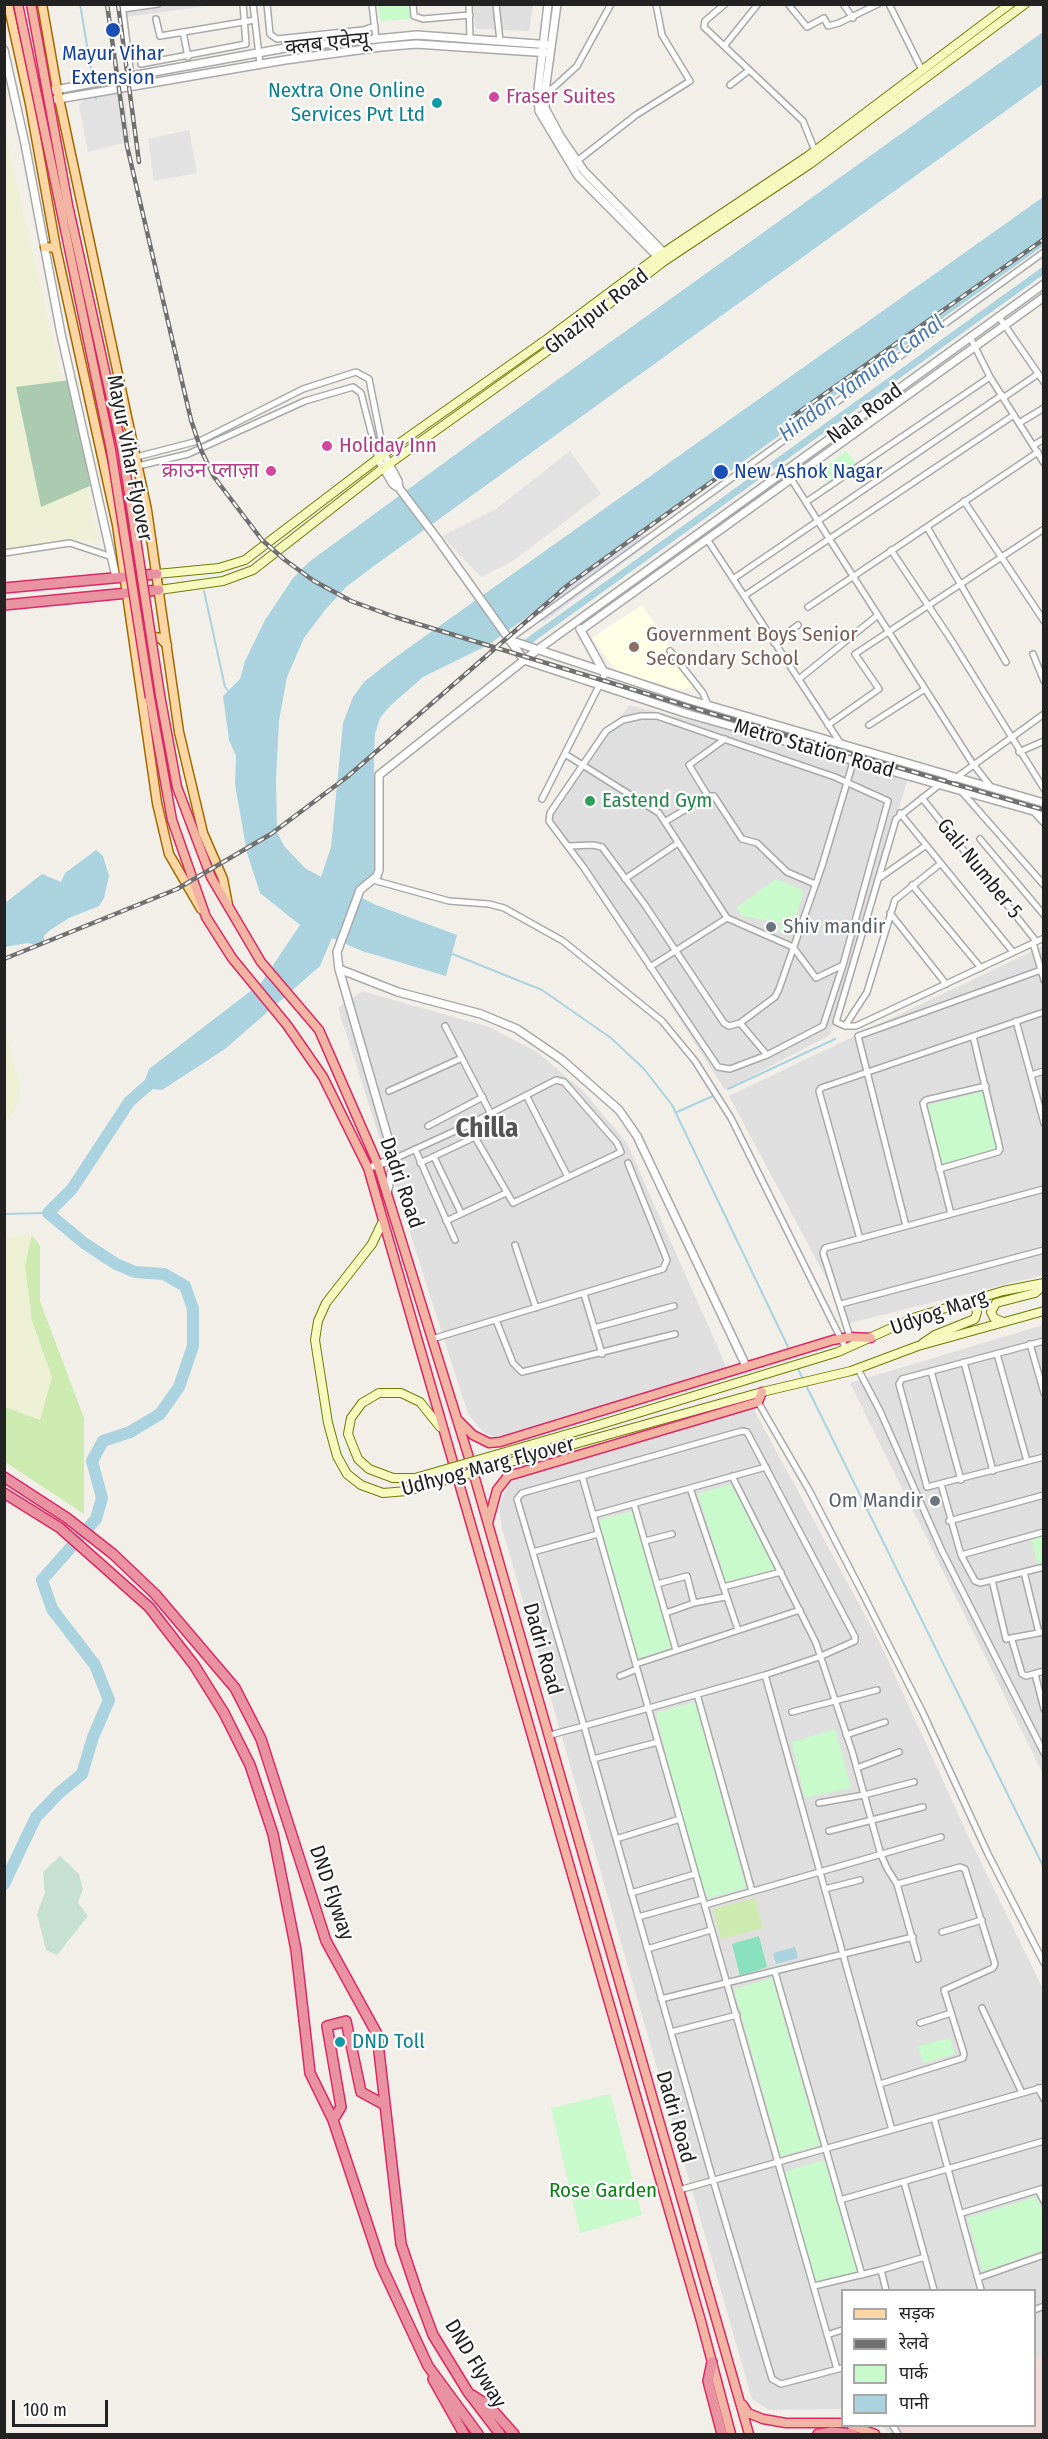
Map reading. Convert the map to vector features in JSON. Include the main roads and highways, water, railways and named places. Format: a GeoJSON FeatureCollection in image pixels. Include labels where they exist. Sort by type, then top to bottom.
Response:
{"type":"FeatureCollection","features":[{"type":"Feature","properties":{"kind":"highway","name":"Mayur Vihar Flyover"},"geometry":{"type":"LineString","coordinates":[[18,4],[111,450],[172,820],[206,917]]}},
{"type":"Feature","properties":{"kind":"highway","name":"Mayur Vihar Flyover"},"geometry":{"type":"LineString","coordinates":[[31,4],[68,204],[122,448],[177,787],[211,877],[228,907]]}},
{"type":"Feature","properties":{"kind":"highway"},"geometry":{"type":"LineString","coordinates":[[4,588],[157,574]]}},
{"type":"Feature","properties":{"kind":"highway"},"geometry":{"type":"LineString","coordinates":[[4,605],[159,590]]}},
{"type":"Feature","properties":{"kind":"highway","name":"Dadri Road"},"geometry":{"type":"LineString","coordinates":[[228,907],[261,962],[302,1008],[330,1052],[378,1165],[488,1524],[677,2190],[749,2434]]}},
{"type":"Feature","properties":{"kind":"highway","name":"Dadri Road"},"geometry":{"type":"LineString","coordinates":[[206,917],[232,958],[287,1025],[323,1077],[368,1168],[731,2434]]}},
{"type":"Feature","properties":{"kind":"highway"},"geometry":{"type":"LineString","coordinates":[[457,1419],[473,1435],[489,1443],[500,1442],[837,1339],[850,1336],[871,1338]]}},
{"type":"Feature","properties":{"kind":"highway"},"geometry":{"type":"LineString","coordinates":[[488,1524],[497,1490],[508,1476],[758,1402],[762,1392]]}},
{"type":"Feature","properties":{"kind":"highway"},"geometry":{"type":"LineString","coordinates":[[500,1442],[508,1476]]}},
{"type":"Feature","properties":{"kind":"highway","name":"DND Flyway"},"geometry":{"type":"LineString","coordinates":[[4,1477],[78,1526],[155,1594],[236,1688],[261,1739],[326,1941],[376,2034],[401,2244],[433,2335],[468,2392],[500,2434]]}},
{"type":"Feature","properties":{"kind":"highway"},"geometry":{"type":"LineString","coordinates":[[461,1493],[471,1490],[482,1504]]}},
{"type":"Feature","properties":{"kind":"highway","name":"DND Flyway"},"geometry":{"type":"LineString","coordinates":[[4,1493],[70,1536],[148,1607],[194,1665],[224,1713],[250,1765],[273,1833],[291,1926],[310,2073],[333,2120],[381,2265],[428,2366],[478,2434]]}},
{"type":"Feature","properties":{"kind":"highway"},"geometry":{"type":"LineString","coordinates":[[333,2120],[341,2107],[327,2026],[346,2021],[361,2092],[383,2104]]}},
{"type":"Feature","properties":{"kind":"highway"},"geometry":{"type":"LineString","coordinates":[[712,2362],[708,2381],[722,2434]]}},
{"type":"Feature","properties":{"kind":"highway"},"geometry":{"type":"LineString","coordinates":[[428,2366],[439,2392],[464,2434]]}},
{"type":"Feature","properties":{"kind":"highway"},"geometry":{"type":"LineString","coordinates":[[468,2392],[489,2406],[514,2434]]}},
{"type":"Feature","properties":{"kind":"highway"},"geometry":{"type":"LineString","coordinates":[[739,2400],[748,2413],[763,2419],[786,2423],[841,2423]]}},
{"type":"Feature","properties":{"kind":"highway"},"geometry":{"type":"LineString","coordinates":[[855,2427],[874,2434]]}},
{"type":"Feature","properties":{"kind":"highway"},"geometry":{"type":"LineString","coordinates":[[818,2434],[832,2432],[853,2434]]}},
{"type":"Feature","properties":{"kind":"main road"},"geometry":{"type":"LineString","coordinates":[[8,4],[29,99],[56,248],[117,525],[120,577],[126,594],[136,654],[150,764],[169,854],[206,917]]}},
{"type":"Feature","properties":{"kind":"main road"},"geometry":{"type":"LineString","coordinates":[[42,4],[58,94],[137,462],[157,574],[179,732],[203,833],[223,879],[228,907]]}},
{"type":"Feature","properties":{"kind":"main road","name":"Ghazipur Road"},"geometry":{"type":"LineString","coordinates":[[157,574],[219,568],[245,560],[381,456],[815,151],[1010,4]]}},
{"type":"Feature","properties":{"kind":"main road","name":"Ghazipur Road"},"geometry":{"type":"LineString","coordinates":[[159,590],[223,581],[252,570],[553,347],[663,257],[810,164],[1025,4]]}},
{"type":"Feature","properties":{"kind":"main road"},"geometry":{"type":"LineString","coordinates":[[12,26],[23,34],[33,34],[41,29],[45,19]]}},
{"type":"Feature","properties":{"kind":"main road"},"geometry":{"type":"LineString","coordinates":[[45,247],[56,248]]}},
{"type":"Feature","properties":{"kind":"main road"},"geometry":{"type":"LineString","coordinates":[[136,654],[140,643],[148,636],[160,638],[168,647]]}},
{"type":"Feature","properties":{"kind":"main road","name":"Udhyog Marg Flyover"},"geometry":{"type":"LineString","coordinates":[[383,1221],[372,1244],[326,1303],[318,1321],[315,1340],[328,1423],[337,1456],[347,1474],[361,1485],[383,1493],[407,1491],[774,1390]]}},
{"type":"Feature","properties":{"kind":"main road"},"geometry":{"type":"LineString","coordinates":[[1003,1322],[991,1312],[996,1303],[1035,1293],[1044,1284]]}},
{"type":"Feature","properties":{"kind":"main road","name":"Udyog Marg"},"geometry":{"type":"LineString","coordinates":[[769,1372],[842,1351],[916,1317],[1044,1284]]}},
{"type":"Feature","properties":{"kind":"main road"},"geometry":{"type":"LineString","coordinates":[[918,1347],[935,1335],[975,1318],[977,1312],[975,1306],[968,1302]]}},
{"type":"Feature","properties":{"kind":"main road","name":"Udyog Marg"},"geometry":{"type":"LineString","coordinates":[[774,1390],[854,1370],[918,1347],[1044,1311]]}},
{"type":"Feature","properties":{"kind":"main road","name":"Udhyog Marg Flyover"},"geometry":{"type":"LineString","coordinates":[[445,1437],[436,1419],[420,1402],[401,1393],[379,1393],[362,1403],[351,1418],[348,1434],[358,1459],[369,1469],[393,1479],[415,1478],[592,1427],[769,1372]]}},
{"type":"Feature","properties":{"kind":"water"},"geometry":{"type":"Polygon","coordinates":[[[1043,32],[1043,84],[374,566],[346,587],[325,610],[304,638],[287,677],[279,721],[276,779],[277,832],[284,846],[305,868],[321,877],[331,847],[343,723],[353,697],[364,682],[393,659],[1043,197],[1043,246],[488,645],[423,677],[380,718],[375,734],[374,754],[375,875],[358,886],[354,894],[376,905],[457,935],[446,976],[362,951],[332,938],[320,966],[225,1049],[162,1090],[142,1088],[149,1069],[261,983],[300,925],[260,893],[247,853],[235,784],[236,756],[229,740],[223,696],[240,679],[245,661],[265,620],[293,578],[309,562],[542,391],[1043,32]]]}},
{"type":"Feature","properties":{"kind":"water"},"geometry":{"type":"Polygon","coordinates":[[[96,850],[103,856],[109,876],[104,898],[99,906],[69,918],[50,930],[44,936],[44,941],[36,945],[28,943],[5,947],[5,903],[42,874],[61,882],[65,873],[96,850]]]}},
{"type":"Feature","properties":{"kind":"water"},"geometry":{"type":"Polygon","coordinates":[[[795,1947],[798,1958],[776,1964],[773,1953],[795,1947]]]}},
{"type":"Feature","properties":{"kind":"waterway"},"geometry":{"type":"LineString","coordinates":[[80,4],[96,99]]}},
{"type":"Feature","properties":{"kind":"waterway","name":"Hindon Yamuna Canal"},"geometry":{"type":"LineString","coordinates":[[526,643],[1044,270]]}},
{"type":"Feature","properties":{"kind":"waterway"},"geometry":{"type":"LineString","coordinates":[[204,591],[225,687],[229,692]]}},
{"type":"Feature","properties":{"kind":"waterway"},"geometry":{"type":"LineString","coordinates":[[450,953],[542,990],[611,1038],[644,1069],[672,1105],[790,1351]]}},
{"type":"Feature","properties":{"kind":"waterway"},"geometry":{"type":"LineString","coordinates":[[728,1089],[835,1039]]}},
{"type":"Feature","properties":{"kind":"waterway"},"geometry":{"type":"LineString","coordinates":[[4,1884],[36,1817],[59,1793],[82,1774],[93,1737],[109,1700],[95,1665],[52,1609],[42,1580],[96,1519],[102,1498],[92,1461],[103,1441],[130,1432],[160,1414],[179,1387],[193,1346],[193,1309],[185,1286],[164,1274],[135,1272],[116,1264],[84,1243],[48,1213],[72,1189],[129,1102],[155,1079]]}},
{"type":"Feature","properties":{"kind":"waterway"},"geometry":{"type":"LineString","coordinates":[[677,1112],[713,1096]]}},
{"type":"Feature","properties":{"kind":"waterway"},"geometry":{"type":"LineString","coordinates":[[4,1214],[48,1213]]}},
{"type":"Feature","properties":{"kind":"waterway"},"geometry":{"type":"LineString","coordinates":[[797,1367],[1044,1868]]}},
{"type":"Feature","properties":{"kind":"railway"},"geometry":{"type":"LineString","coordinates":[[107,4],[127,146],[191,420],[201,450],[214,477],[262,540],[285,560],[314,581],[351,601],[395,617],[710,713],[1044,810]]}},
{"type":"Feature","properties":{"kind":"railway"},"geometry":{"type":"LineString","coordinates":[[118,4],[139,162]]}},
{"type":"Feature","properties":{"kind":"railway"},"geometry":{"type":"LineString","coordinates":[[789,419],[1044,239]]}},
{"type":"Feature","properties":{"kind":"railway"},"geometry":{"type":"LineString","coordinates":[[4,959],[177,889],[271,834],[347,777],[568,585],[718,477]]}},
{"type":"Feature","properties":{"kind":"place","name":"Mayur Vihar Extension"},"geometry":{"type":"Point","coordinates":[113,30]}},
{"type":"Feature","properties":{"kind":"place","name":"Fraser Suites"},"geometry":{"type":"Point","coordinates":[494,97]}},
{"type":"Feature","properties":{"kind":"place","name":"Nextra One Online Services Pvt Ltd"},"geometry":{"type":"Point","coordinates":[437,103]}},
{"type":"Feature","properties":{"kind":"place","name":"Holiday Inn"},"geometry":{"type":"Point","coordinates":[327,446]}},
{"type":"Feature","properties":{"kind":"place","name":"क्राउन प्लाज़ा"},"geometry":{"type":"Point","coordinates":[271,471]}},
{"type":"Feature","properties":{"kind":"place","name":"New Ashok Nagar"},"geometry":{"type":"Point","coordinates":[721,472]}},
{"type":"Feature","properties":{"kind":"place","name":"Government Boys Senior Secondary School"},"geometry":{"type":"Point","coordinates":[634,647]}},
{"type":"Feature","properties":{"kind":"place","name":"Eastend Gym"},"geometry":{"type":"Point","coordinates":[590,801]}},
{"type":"Feature","properties":{"kind":"place","name":"Shiv mandir"},"geometry":{"type":"Point","coordinates":[771,927]}},
{"type":"Feature","properties":{"kind":"place","name":"Om Mandir"},"geometry":{"type":"Point","coordinates":[935,1501]}},
{"type":"Feature","properties":{"kind":"place","name":"DND Toll"},"geometry":{"type":"Point","coordinates":[340,2042]}},
{"type":"Feature","properties":{"kind":"district","name":"Chilla"},"geometry":{"type":"Point","coordinates":[487,1129]}},
{"type":"Feature","properties":{"kind":"park label","name":"Rose Garden"},"geometry":{"type":"Point","coordinates":[603,2191]}}]}
